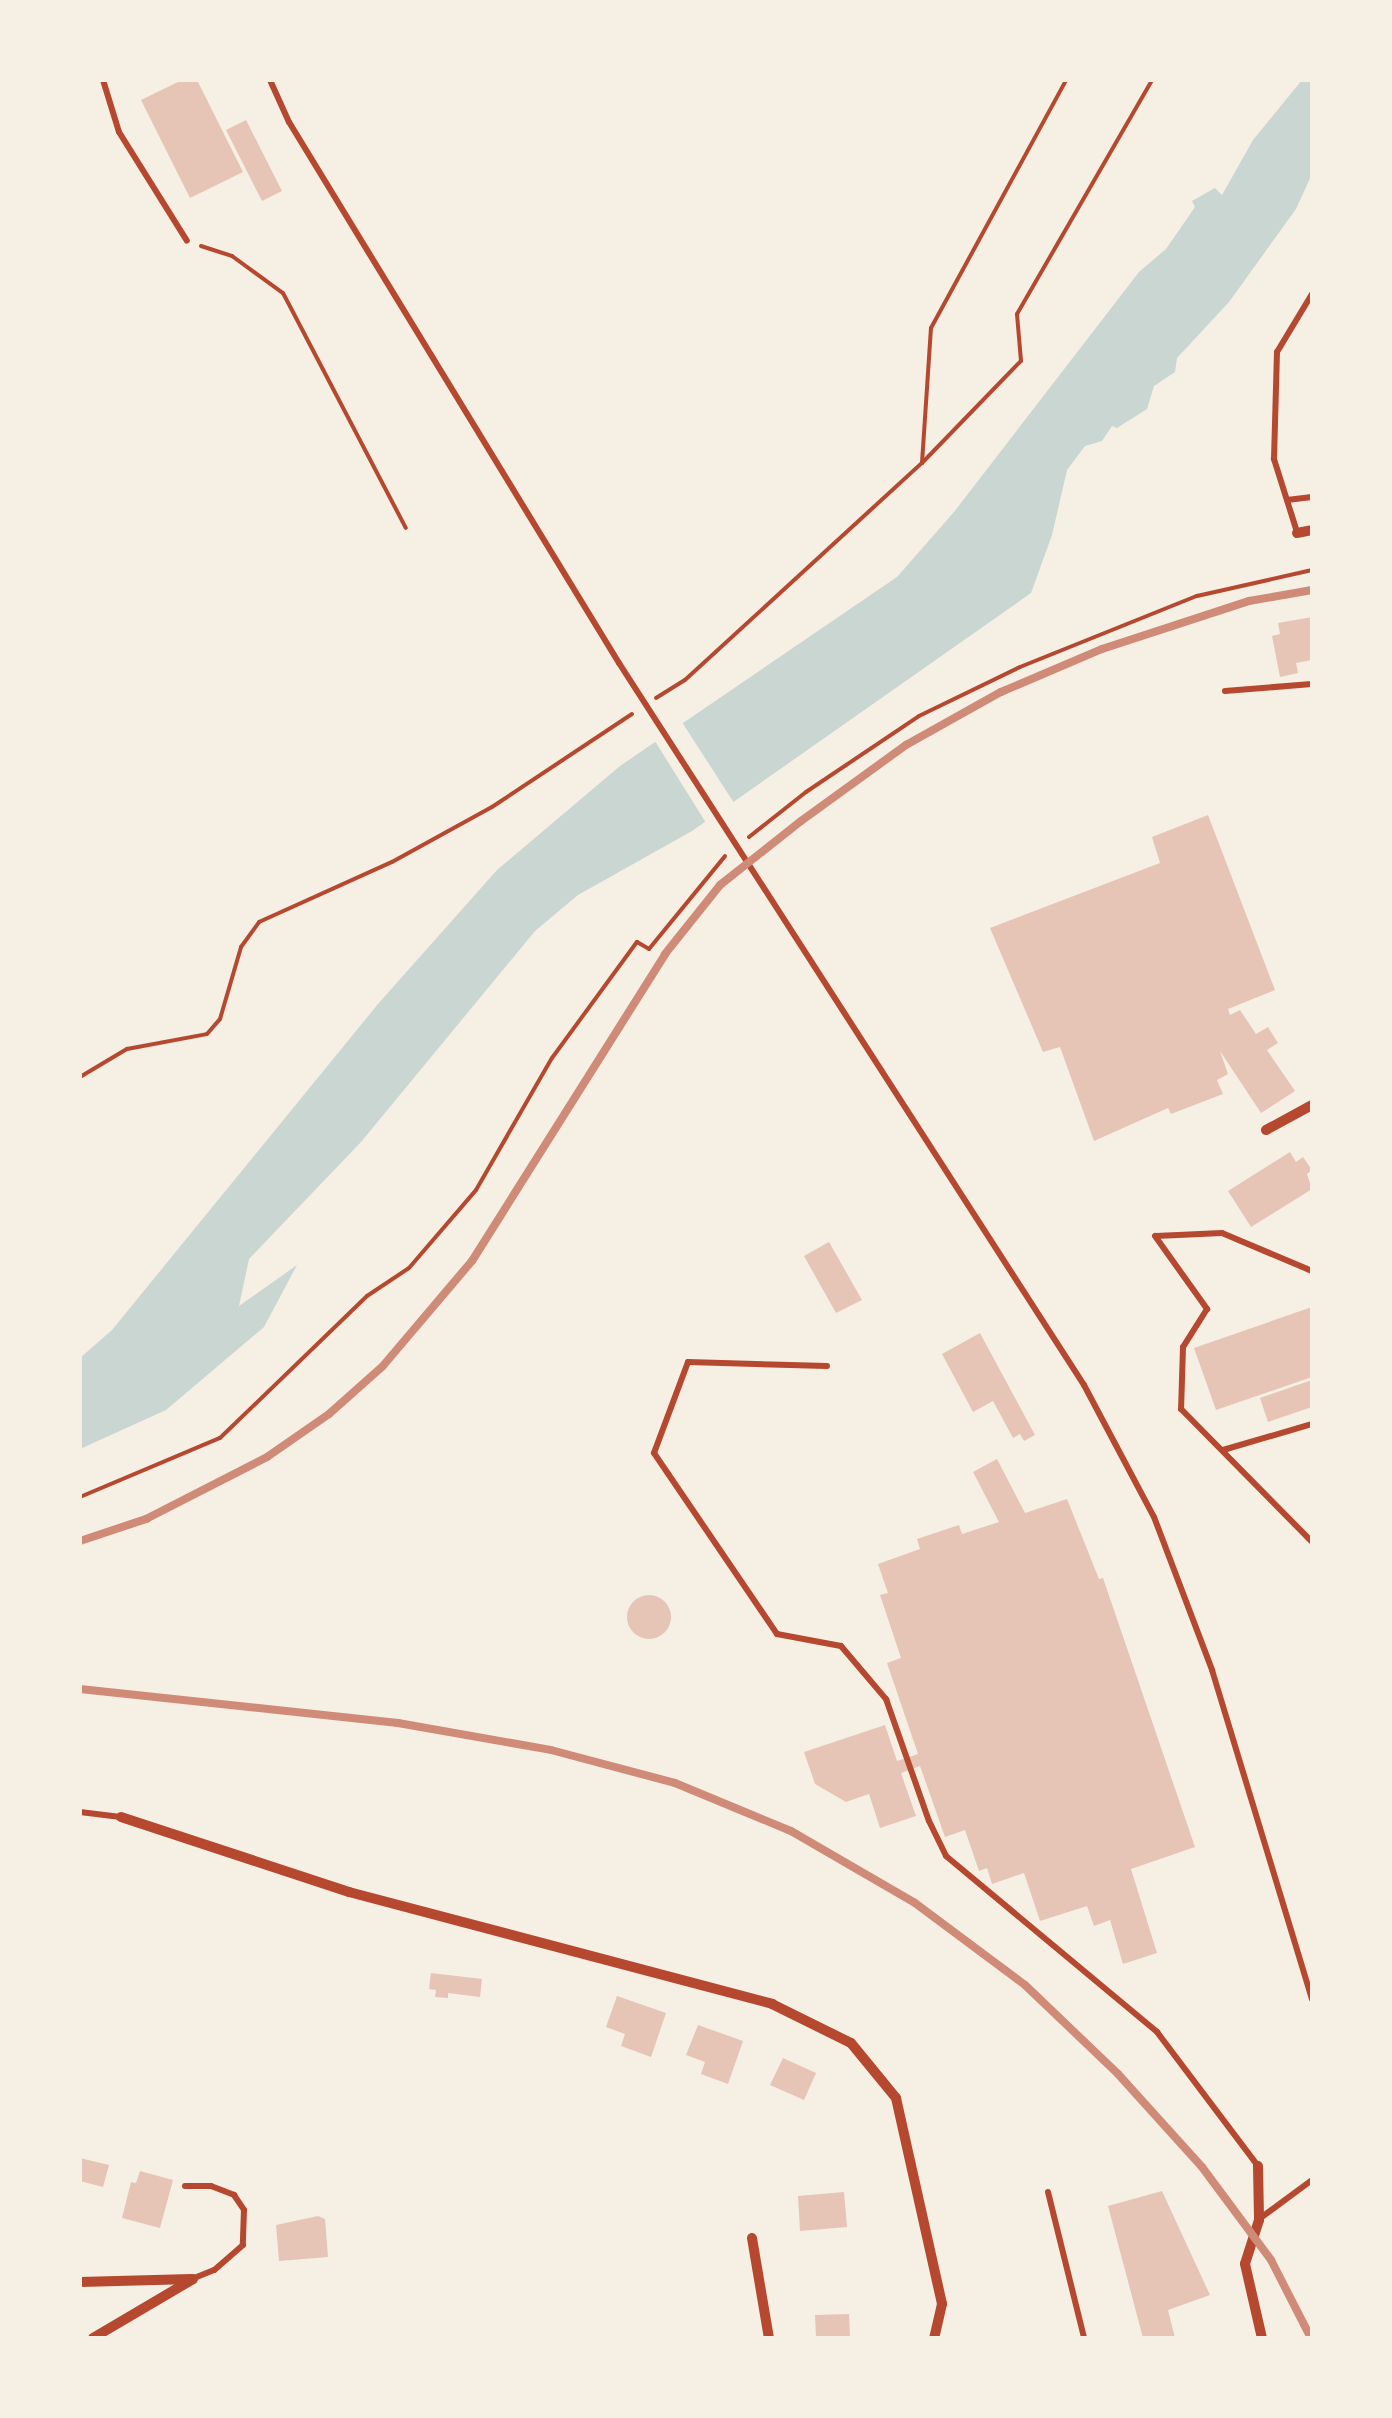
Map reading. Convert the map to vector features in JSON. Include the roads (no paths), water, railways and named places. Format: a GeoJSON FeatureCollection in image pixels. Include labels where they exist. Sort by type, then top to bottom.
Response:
{"type":"FeatureCollection","features":[{"type":"Feature","properties":{"kind":"street"},"geometry":{"type":"LineString","coordinates":[[1297,533],[1312,530]]}},
{"type":"Feature","properties":{"kind":"street"},"geometry":{"type":"LineString","coordinates":[[1266,1130],[1312,1105]]}},
{"type":"Feature","properties":{"kind":"street"},"geometry":{"type":"LineString","coordinates":[[121,1818],[350,1892],[772,2004],[850,2044],[896,2098],[942,2304],[934,2338]]}},
{"type":"Feature","properties":{"kind":"street"},"geometry":{"type":"LineString","coordinates":[[1258,2166],[1258,2220],[1245,2264],[1262,2338]]}},
{"type":"Feature","properties":{"kind":"street"},"geometry":{"type":"LineString","coordinates":[[752,2238],[769,2338]]}},
{"type":"Feature","properties":{"kind":"street"},"geometry":{"type":"LineString","coordinates":[[80,2282],[193,2279]]}},
{"type":"Feature","properties":{"kind":"street"},"geometry":{"type":"LineString","coordinates":[[93,2338],[193,2279]]}},
{"type":"Feature","properties":{"kind":"lane"},"geometry":{"type":"LineString","coordinates":[[103,80],[119,132],[187,241]]}},
{"type":"Feature","properties":{"kind":"lane"},"geometry":{"type":"LineString","coordinates":[[270,80],[289,122],[619,662],[1084,1385],[1154,1518],[1212,1670],[1312,2000]]}},
{"type":"Feature","properties":{"kind":"lane"},"geometry":{"type":"LineString","coordinates":[[1297,533],[1274,459],[1277,352],[1312,294]]}},
{"type":"Feature","properties":{"kind":"lane"},"geometry":{"type":"LineString","coordinates":[[1287,500],[1312,496]]}},
{"type":"Feature","properties":{"kind":"lane"},"geometry":{"type":"LineString","coordinates":[[1225,691],[1312,684]]}},
{"type":"Feature","properties":{"kind":"lane"},"geometry":{"type":"LineString","coordinates":[[1312,1271],[1222,1234],[1154,1236],[1206,1308],[1183,1347],[1181,1409],[1312,1542]]}},
{"type":"Feature","properties":{"kind":"lane"},"geometry":{"type":"LineString","coordinates":[[827,1366],[688,1362],[654,1453],[777,1634],[841,1646],[886,1699],[929,1821],[946,1856],[1157,2032],[1258,2166]]}},
{"type":"Feature","properties":{"kind":"lane"},"geometry":{"type":"LineString","coordinates":[[1222,1450],[1312,1424]]}},
{"type":"Feature","properties":{"kind":"lane"},"geometry":{"type":"LineString","coordinates":[[80,1812],[121,1818]]}},
{"type":"Feature","properties":{"kind":"lane"},"geometry":{"type":"LineString","coordinates":[[1258,2220],[1312,2180]]}},
{"type":"Feature","properties":{"kind":"lane"},"geometry":{"type":"LineString","coordinates":[[185,2186],[211,2186],[234,2194],[244,2210],[243,2244],[214,2270],[193,2279]]}},
{"type":"Feature","properties":{"kind":"lane"},"geometry":{"type":"LineString","coordinates":[[1048,2192],[1084,2338]]}},
{"type":"Feature","properties":{"kind":"railway"},"geometry":{"type":"LineString","coordinates":[[80,1541],[146,1519],[267,1457],[329,1414],[382,1367],[472,1261],[665,954],[720,885],[801,821],[906,745],[1001,692],[1102,649],[1249,601],[1312,590]]}},
{"type":"Feature","properties":{"kind":"railway"},"geometry":{"type":"LineString","coordinates":[[80,1689],[398,1723],[551,1750],[675,1783],[791,1831],[915,1903],[1025,1985],[1118,2074],[1202,2167],[1271,2260],[1311,2338]]}}]}
